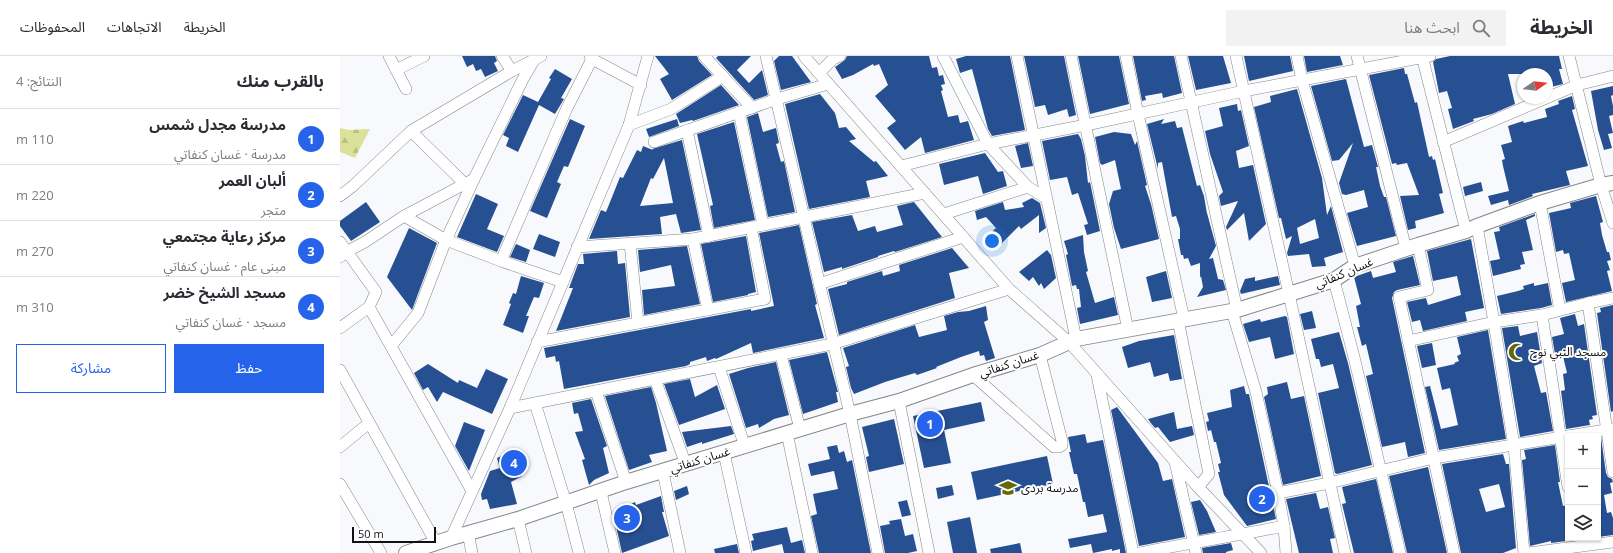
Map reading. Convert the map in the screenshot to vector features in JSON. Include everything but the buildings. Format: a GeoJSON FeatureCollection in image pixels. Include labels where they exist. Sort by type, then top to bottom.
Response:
{"type":"FeatureCollection","features":[{"type":"Feature","properties":{"kind":"street"},"geometry":{"type":"LineString","coordinates":[[389,56],[406,89]]}},
{"type":"Feature","properties":{"kind":"street"},"geometry":{"type":"LineString","coordinates":[[396,70],[424,56]]}},
{"type":"Feature","properties":{"kind":"street"},"geometry":{"type":"LineString","coordinates":[[502,56],[512,71]]}},
{"type":"Feature","properties":{"kind":"street"},"geometry":{"type":"LineString","coordinates":[[451,538],[510,408],[629,125],[648,56]]}},
{"type":"Feature","properties":{"kind":"street"},"geometry":{"type":"LineString","coordinates":[[704,56],[752,108]]}},
{"type":"Feature","properties":{"kind":"street"},"geometry":{"type":"LineString","coordinates":[[766,56],[804,216],[832,344],[850,414],[878,553]]}},
{"type":"Feature","properties":{"kind":"street"},"geometry":{"type":"LineString","coordinates":[[804,56],[1009,289],[1072,341],[1097,375],[1198,487],[1261,553]]}},
{"type":"Feature","properties":{"kind":"street"},"geometry":{"type":"LineString","coordinates":[[819,72],[833,59],[840,56]]}},
{"type":"Feature","properties":{"kind":"street"},"geometry":{"type":"LineString","coordinates":[[942,56],[988,144],[1028,187],[1046,198]]}},
{"type":"Feature","properties":{"kind":"street"},"geometry":{"type":"LineString","coordinates":[[1018,56],[1072,341]]}},
{"type":"Feature","properties":{"kind":"street"},"geometry":{"type":"LineString","coordinates":[[1071,56],[1128,330]]}},
{"type":"Feature","properties":{"kind":"street"},"geometry":{"type":"LineString","coordinates":[[1126,56],[1181,320],[1209,474],[1198,487]]}},
{"type":"Feature","properties":{"kind":"street"},"geometry":{"type":"LineString","coordinates":[[1181,56],[1235,310],[1256,392],[1278,493],[1284,526],[1286,553]]}},
{"type":"Feature","properties":{"kind":"street"},"geometry":{"type":"LineString","coordinates":[[1236,56],[1289,294],[1344,553]]}},
{"type":"Feature","properties":{"kind":"street"},"geometry":{"type":"LineString","coordinates":[[1296,56],[1355,266]]}},
{"type":"Feature","properties":{"kind":"street"},"geometry":{"type":"LineString","coordinates":[[1357,56],[1412,247],[1428,290],[1399,297],[1454,553]]}},
{"type":"Feature","properties":{"kind":"street"},"geometry":{"type":"LineString","coordinates":[[1569,56],[1607,184],[1613,223]]}},
{"type":"Feature","properties":{"kind":"street"},"geometry":{"type":"LineString","coordinates":[[901,166],[988,144],[1086,125],[1244,91],[1425,57],[1443,142],[1471,229],[1494,322],[1514,446],[1524,553]]}},
{"type":"Feature","properties":{"kind":"street"},"geometry":{"type":"LineString","coordinates":[[340,196],[353,186],[411,132],[512,71],[537,58]]}},
{"type":"Feature","properties":{"kind":"street"},"geometry":{"type":"LineString","coordinates":[[391,346],[418,313],[470,182],[523,79],[537,58]]}},
{"type":"Feature","properties":{"kind":"street"},"geometry":{"type":"LineString","coordinates":[[501,261],[566,110],[591,58],[640,85]]}},
{"type":"Feature","properties":{"kind":"street"},"geometry":{"type":"LineString","coordinates":[[629,125],[671,109],[722,76]]}},
{"type":"Feature","properties":{"kind":"street"},"geometry":{"type":"LineString","coordinates":[[1443,142],[1577,85],[1613,76]]}},
{"type":"Feature","properties":{"kind":"street"},"geometry":{"type":"LineString","coordinates":[[654,142],[777,99],[828,84]]}},
{"type":"Feature","properties":{"kind":"street"},"geometry":{"type":"LineString","coordinates":[[537,342],[765,299],[757,226],[740,112]]}},
{"type":"Feature","properties":{"kind":"street"},"geometry":{"type":"LineString","coordinates":[[687,130],[709,236]]}},
{"type":"Feature","properties":{"kind":"street"},"geometry":{"type":"LineString","coordinates":[[411,132],[470,182]]}},
{"type":"Feature","properties":{"kind":"street"},"geometry":{"type":"LineString","coordinates":[[343,254],[366,242],[404,216],[470,182]]}},
{"type":"Feature","properties":{"kind":"street","name":"غسان كنفاتي"},"geometry":{"type":"LineString","coordinates":[[406,553],[451,538],[518,519],[601,492],[626,482],[850,414],[899,401],[973,375],[1040,354],[1072,341],[1235,310],[1289,294],[1334,280],[1355,266],[1471,229],[1540,203],[1607,184]]}},
{"type":"Feature","properties":{"kind":"street"},"geometry":{"type":"LineString","coordinates":[[944,214],[1028,187]]}},
{"type":"Feature","properties":{"kind":"street"},"geometry":{"type":"LineString","coordinates":[[577,247],[693,239],[925,193]]}},
{"type":"Feature","properties":{"kind":"street"},"geometry":{"type":"LineString","coordinates":[[1540,203],[1560,310]]}},
{"type":"Feature","properties":{"kind":"street"},"geometry":{"type":"LineString","coordinates":[[404,216],[446,240],[563,282]]}},
{"type":"Feature","properties":{"kind":"street"},"geometry":{"type":"LineString","coordinates":[[819,284],[963,237]]}},
{"type":"Feature","properties":{"kind":"street"},"geometry":{"type":"LineString","coordinates":[[693,239],[708,310]]}},
{"type":"Feature","properties":{"kind":"street"},"geometry":{"type":"LineString","coordinates":[[340,242],[343,254],[376,292],[369,307],[340,328]]}},
{"type":"Feature","properties":{"kind":"street"},"geometry":{"type":"LineString","coordinates":[[630,243],[638,323]]}},
{"type":"Feature","properties":{"kind":"street"},"geometry":{"type":"LineString","coordinates":[[1334,280],[1382,471],[1400,553]]}},
{"type":"Feature","properties":{"kind":"street"},"geometry":{"type":"LineString","coordinates":[[510,408],[832,344],[1009,289]]}},
{"type":"Feature","properties":{"kind":"street"},"geometry":{"type":"LineString","coordinates":[[1408,341],[1494,322],[1542,315],[1613,298]]}},
{"type":"Feature","properties":{"kind":"street"},"geometry":{"type":"LineString","coordinates":[[1588,303],[1610,429],[1613,472]]}},
{"type":"Feature","properties":{"kind":"street"},"geometry":{"type":"LineString","coordinates":[[369,307],[472,491]]}},
{"type":"Feature","properties":{"kind":"street"},"geometry":{"type":"LineString","coordinates":[[1542,315],[1565,433]]}},
{"type":"Feature","properties":{"kind":"street"},"geometry":{"type":"LineString","coordinates":[[973,375],[1054,447],[1059,447],[1062,445],[1062,441],[1040,354]]}},
{"type":"Feature","properties":{"kind":"street"},"geometry":{"type":"LineString","coordinates":[[781,355],[812,553]]}},
{"type":"Feature","properties":{"kind":"street"},"geometry":{"type":"LineString","coordinates":[[719,367],[745,447]]}},
{"type":"Feature","properties":{"kind":"street"},"geometry":{"type":"LineString","coordinates":[[340,370],[436,543]]}},
{"type":"Feature","properties":{"kind":"street"},"geometry":{"type":"LineString","coordinates":[[1097,375],[1133,553]]}},
{"type":"Feature","properties":{"kind":"street"},"geometry":{"type":"LineString","coordinates":[[655,379],[686,465]]}},
{"type":"Feature","properties":{"kind":"street"},"geometry":{"type":"LineString","coordinates":[[596,391],[626,482]]}},
{"type":"Feature","properties":{"kind":"street"},"geometry":{"type":"LineString","coordinates":[[899,401],[929,553]]}},
{"type":"Feature","properties":{"kind":"street"},"geometry":{"type":"LineString","coordinates":[[535,403],[566,503],[579,553]]}},
{"type":"Feature","properties":{"kind":"street"},"geometry":{"type":"LineString","coordinates":[[340,447],[369,423]]}},
{"type":"Feature","properties":{"kind":"street"},"geometry":{"type":"LineString","coordinates":[[1588,433],[1610,429]]}},
{"type":"Feature","properties":{"kind":"street"},"geometry":{"type":"LineString","coordinates":[[1278,493],[1329,483],[1434,458],[1565,437]]}},
{"type":"Feature","properties":{"kind":"street"},"geometry":{"type":"LineString","coordinates":[[724,453],[746,553]]}},
{"type":"Feature","properties":{"kind":"street"},"geometry":{"type":"LineString","coordinates":[[1174,460],[1196,553]]}},
{"type":"Feature","properties":{"kind":"street"},"geometry":{"type":"LineString","coordinates":[[663,472],[680,553]]}},
{"type":"Feature","properties":{"kind":"street"},"geometry":{"type":"LineString","coordinates":[[340,484],[381,553]]}},
{"type":"Feature","properties":{"kind":"street"},"geometry":{"type":"LineString","coordinates":[[601,492],[615,553]]}},
{"type":"Feature","properties":{"kind":"street"},"geometry":{"type":"LineString","coordinates":[[518,519],[526,553]]}},
{"type":"Feature","properties":{"kind":"street"},"geometry":{"type":"LineString","coordinates":[[1140,553],[1284,526]]}},
{"type":"Feature","properties":{"kind":"street"},"geometry":{"type":"LineString","coordinates":[[468,533],[472,553]]}},
{"type":"Feature","properties":{"kind":"street"},"geometry":{"type":"LineString","coordinates":[[1528,553],[1577,545],[1613,542]]}},
{"type":"Feature","properties":{"kind":"green space"},"geometry":{"type":"Polygon","coordinates":[[[340,128],[349,130],[370,129],[355,158],[340,152],[340,128]]]}},
{"type":"Feature","properties":{"kind":"place","name":"مسجد النبي نوح"},"geometry":{"type":"Point","coordinates":[1517,352]}},
{"type":"Feature","properties":{"kind":"place","name":"مدرسة مجدل شمس"},"geometry":{"type":"Point","coordinates":[930,424]}},
{"type":"Feature","properties":{"kind":"place","name":"مسجد الشيخ خضر"},"geometry":{"type":"Point","coordinates":[514,463]}},
{"type":"Feature","properties":{"kind":"place","name":"مدرسة بردى"},"geometry":{"type":"Point","coordinates":[1008,488]}},
{"type":"Feature","properties":{"kind":"place","name":"ألبان العمر"},"geometry":{"type":"Point","coordinates":[1262,499]}},
{"type":"Feature","properties":{"kind":"place","name":"مركز رعاية مجتمعي"},"geometry":{"type":"Point","coordinates":[627,518]}}]}
